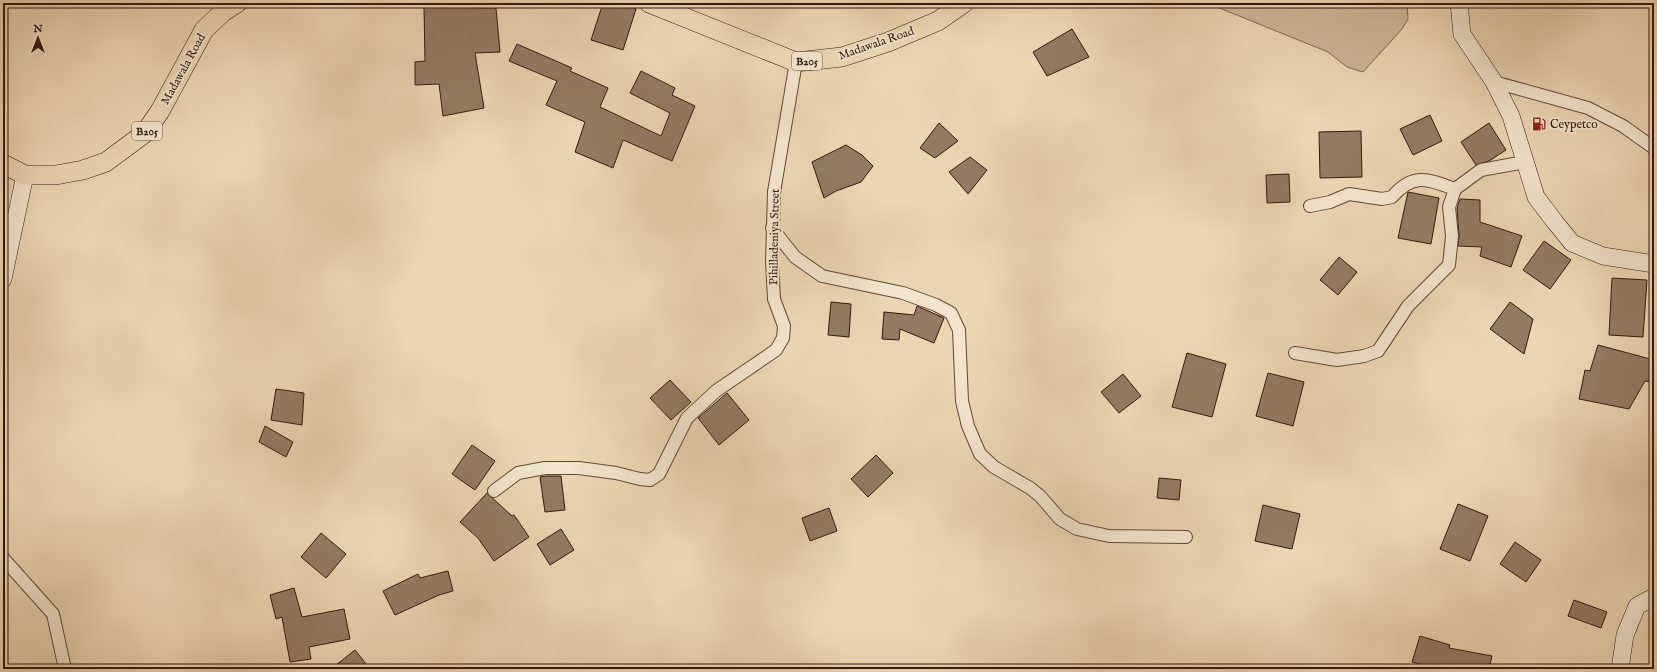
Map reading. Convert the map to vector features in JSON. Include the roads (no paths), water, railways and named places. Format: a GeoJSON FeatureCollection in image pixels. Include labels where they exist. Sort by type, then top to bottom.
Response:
{"type":"FeatureCollection","features":[{"type":"Feature","properties":{"kind":"main road","name":"Madawala Road"},"geometry":{"type":"LineString","coordinates":[[3,164],[25,175],[56,174],[83,170],[106,162],[145,133],[160,111],[204,30],[223,12],[237,3]]}},
{"type":"Feature","properties":{"kind":"main road","name":"Madawala Road"},"geometry":{"type":"LineString","coordinates":[[649,3],[796,62],[842,57],[888,42],[938,21],[959,5]]}},
{"type":"Feature","properties":{"kind":"main road"},"geometry":{"type":"LineString","coordinates":[[1459,3],[1462,34],[1494,82],[1511,116],[1536,197],[1572,243],[1603,256],[1654,264]]}},
{"type":"Feature","properties":{"kind":"main road"},"geometry":{"type":"LineString","coordinates":[[3,279],[25,175]]}},
{"type":"Feature","properties":{"kind":"main road"},"geometry":{"type":"LineString","coordinates":[[1620,669],[1625,635],[1637,606],[1654,597]]}},
{"type":"Feature","properties":{"kind":"street","name":"Pihilladeniya Street"},"geometry":{"type":"LineString","coordinates":[[494,491],[518,473],[545,468],[579,468],[616,473],[640,480],[650,480],[660,474],[687,418],[716,391],[776,350],[783,338],[784,326],[774,299],[772,228],[774,192],[796,62]]}},
{"type":"Feature","properties":{"kind":"street"},"geometry":{"type":"LineString","coordinates":[[1494,82],[1588,108],[1623,126],[1654,148]]}},
{"type":"Feature","properties":{"kind":"street"},"geometry":{"type":"LineString","coordinates":[[1295,353],[1337,360],[1364,356],[1378,351],[1408,306],[1449,265],[1452,236],[1449,207],[1455,190],[1481,170],[1525,162]]}},
{"type":"Feature","properties":{"kind":"street"},"geometry":{"type":"LineString","coordinates":[[1310,206],[1330,202],[1348,194],[1382,199],[1392,197],[1400,187],[1415,180],[1425,180],[1455,190]]}},
{"type":"Feature","properties":{"kind":"street"},"geometry":{"type":"LineString","coordinates":[[772,228],[795,257],[822,276],[902,293],[936,305],[951,313],[959,330],[962,401],[968,426],[980,454],[994,467],[1030,488],[1040,496],[1060,519],[1077,529],[1109,536],[1186,537]]}},
{"type":"Feature","properties":{"kind":"street"},"geometry":{"type":"LineString","coordinates":[[3,558],[53,614],[65,669]]}},
{"type":"Feature","properties":{"kind":"place","name":"Ceypetco"},"geometry":{"type":"Point","coordinates":[1539,124]}}]}
